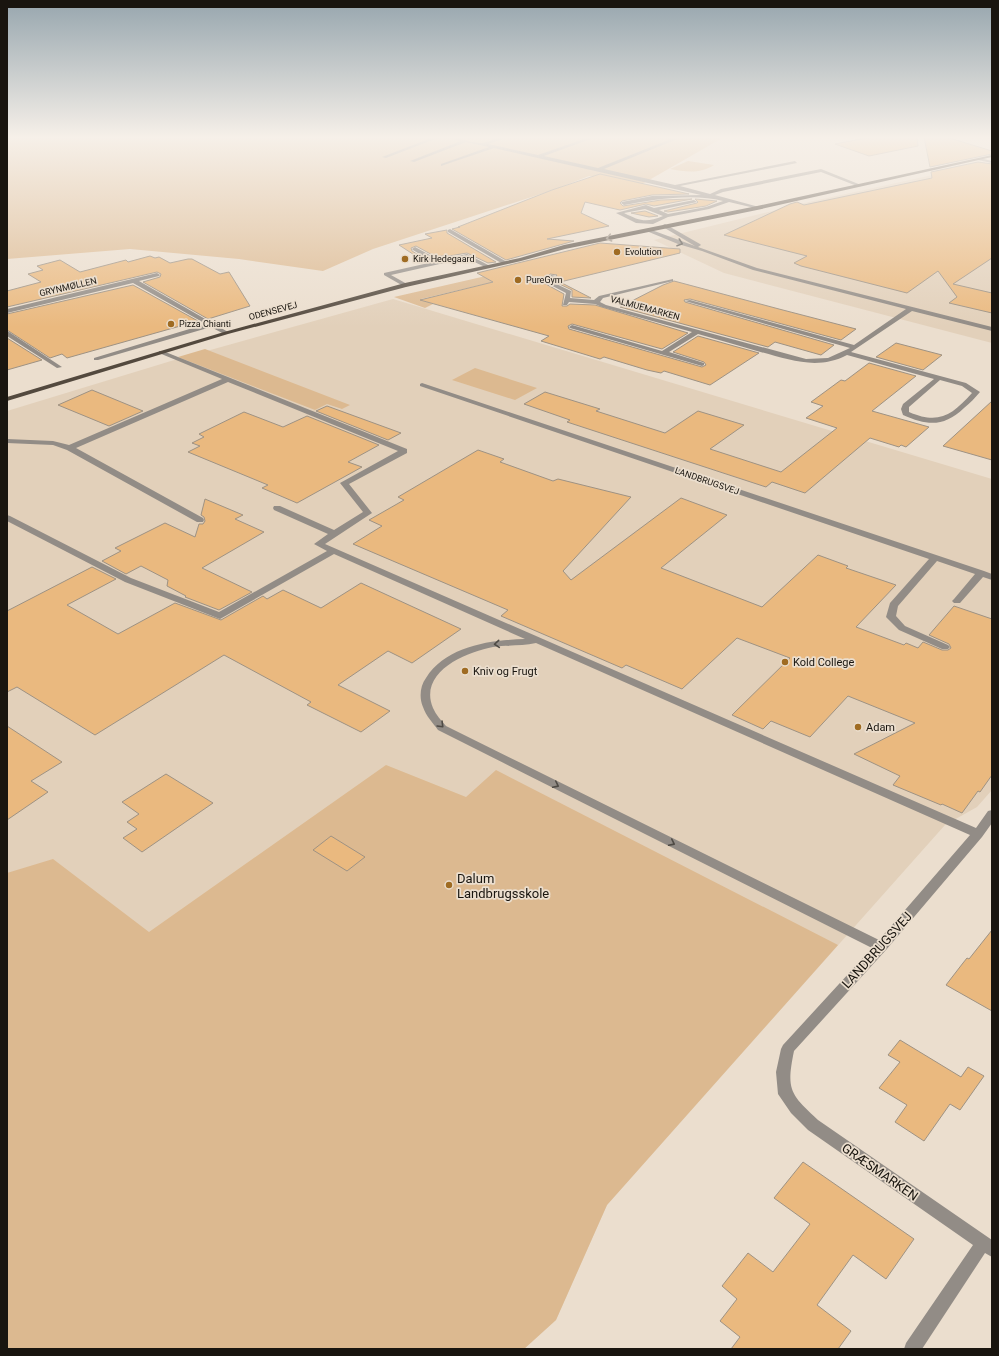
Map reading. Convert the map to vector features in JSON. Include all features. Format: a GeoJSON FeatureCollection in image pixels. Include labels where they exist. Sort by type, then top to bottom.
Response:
{"type":"FeatureCollection","features":[{"type":"Feature","properties":{"kind":"main road","name":"ODENSEVEJ"},"geometry":{"type":"LineString","coordinates":[[658,231],[665,226],[790,200]]}},
{"type":"Feature","properties":{"kind":"main road","name":"ODENSEVEJ"},"geometry":{"type":"LineString","coordinates":[[8,398],[226,333],[405,285],[505,262],[586,249],[658,231],[672,230],[725,218],[757,208]]}},
{"type":"Feature","properties":{"kind":"main road","name":"ODENSEVEJ"},"geometry":{"type":"LineString","coordinates":[[521,259],[564,247],[647,230]]}},
{"type":"Feature","properties":{"kind":"street"},"geometry":{"type":"LineString","coordinates":[[624,203],[639,200]]}},
{"type":"Feature","properties":{"kind":"street"},"geometry":{"type":"LineString","coordinates":[[667,216],[646,207],[619,213],[638,222],[653,222],[667,216],[707,208],[729,201],[757,208]]}},
{"type":"Feature","properties":{"kind":"street"},"geometry":{"type":"LineString","coordinates":[[653,210],[691,202],[719,203]]}},
{"type":"Feature","properties":{"kind":"street"},"geometry":{"type":"LineString","coordinates":[[653,222],[658,231]]}},
{"type":"Feature","properties":{"kind":"street"},"geometry":{"type":"LineString","coordinates":[[665,226],[696,242],[704,250]]}},
{"type":"Feature","properties":{"kind":"street"},"geometry":{"type":"LineString","coordinates":[[647,230],[658,231],[680,243],[704,250],[755,269],[992,329]]}},
{"type":"Feature","properties":{"kind":"street"},"geometry":{"type":"LineString","coordinates":[[450,232],[505,262]]}},
{"type":"Feature","properties":{"kind":"street"},"geometry":{"type":"LineString","coordinates":[[415,249],[438,262]]}},
{"type":"Feature","properties":{"kind":"street"},"geometry":{"type":"LineString","coordinates":[[405,285],[386,274],[467,256],[487,266]]}},
{"type":"Feature","properties":{"kind":"street","name":"GRYNMØLLEN"},"geometry":{"type":"LineString","coordinates":[[7,311],[157,275]]}},
{"type":"Feature","properties":{"kind":"street"},"geometry":{"type":"LineString","coordinates":[[553,276],[546,282],[569,292],[566,302],[596,302]]}},
{"type":"Feature","properties":{"kind":"street","name":"VALMUEMARKEN"},"geometry":{"type":"LineString","coordinates":[[670,280],[601,297],[596,302],[604,306],[799,360],[821,362],[836,359],[912,308]]}},
{"type":"Feature","properties":{"kind":"street"},"geometry":{"type":"LineString","coordinates":[[134,281],[226,333]]}},
{"type":"Feature","properties":{"kind":"street","name":"VALMUEMARKEN"},"geometry":{"type":"LineString","coordinates":[[688,301],[855,347]]}},
{"type":"Feature","properties":{"kind":"street"},"geometry":{"type":"LineString","coordinates":[[96,359],[211,325]]}},
{"type":"Feature","properties":{"kind":"street"},"geometry":{"type":"LineString","coordinates":[[572,327],[702,364]]}},
{"type":"Feature","properties":{"kind":"street"},"geometry":{"type":"LineString","coordinates":[[662,353],[697,332]]}},
{"type":"Feature","properties":{"kind":"street"},"geometry":{"type":"LineString","coordinates":[[7,333],[59,367]]}},
{"type":"Feature","properties":{"kind":"street"},"geometry":{"type":"LineString","coordinates":[[161,352],[404,451],[344,484],[368,513],[318,544],[978,834]]}},
{"type":"Feature","properties":{"kind":"street"},"geometry":{"type":"LineString","coordinates":[[846,353],[964,384],[976,392],[950,417],[934,421],[920,418],[906,412],[906,406],[939,378]]}},
{"type":"Feature","properties":{"kind":"street"},"geometry":{"type":"LineString","coordinates":[[70,448],[227,380]]}},
{"type":"Feature","properties":{"kind":"street","name":"LANDBRUGSVEJ"},"geometry":{"type":"LineString","coordinates":[[422,386],[992,577]]}},
{"type":"Feature","properties":{"kind":"street"},"geometry":{"type":"LineString","coordinates":[[7,441],[53,443],[70,448],[200,520]]}},
{"type":"Feature","properties":{"kind":"street"},"geometry":{"type":"LineString","coordinates":[[277,508],[335,534]]}},
{"type":"Feature","properties":{"kind":"street"},"geometry":{"type":"LineString","coordinates":[[7,518],[128,580],[220,616],[334,551]]}},
{"type":"Feature","properties":{"kind":"street"},"geometry":{"type":"LineString","coordinates":[[935,558],[893,605],[891,617],[902,628],[945,647]]}},
{"type":"Feature","properties":{"kind":"street"},"geometry":{"type":"LineString","coordinates":[[957,601],[981,573]]}},
{"type":"Feature","properties":{"kind":"street"},"geometry":{"type":"LineString","coordinates":[[536,641],[486,645],[458,655],[446,661],[438,668],[427,684],[426,695],[427,705],[442,728],[881,947]]}},
{"type":"Feature","properties":{"kind":"street","name":"LANDBRUGSVEJ"},"geometry":{"type":"LineString","coordinates":[[785,1094],[782,1072],[788,1049],[881,947],[978,834],[992,814]]}},
{"type":"Feature","properties":{"kind":"street","name":"GRÆSMARKEN"},"geometry":{"type":"LineString","coordinates":[[785,1094],[796,1109],[813,1125],[987,1246],[912,1349]]}},
{"type":"Feature","properties":{"kind":"shaded area"},"geometry":{"type":"Polygon","coordinates":[[[7,200],[522,200],[373,249],[323,271],[239,259],[130,249],[7,259],[7,200]]]}},
{"type":"Feature","properties":{"kind":"shaded area"},"geometry":{"type":"Polygon","coordinates":[[[817,200],[992,200],[992,343],[724,273],[654,240],[817,200]]]}},
{"type":"Feature","properties":{"kind":"shaded area"},"geometry":{"type":"Polygon","coordinates":[[[530,266],[539,271],[421,299],[433,304],[425,308],[394,297],[530,266]]]}},
{"type":"Feature","properties":{"kind":"shaded area","name":"Dalum Landbrugsskole"},"geometry":{"type":"Polygon","coordinates":[[[393,299],[992,479],[992,790],[977,807],[945,825],[607,1205],[556,1320],[524,1349],[7,1349],[7,411],[171,361],[393,299]]]}},
{"type":"Feature","properties":{"kind":"shaded area"},"geometry":{"type":"Polygon","coordinates":[[[205,349],[350,405],[342,409],[327,404],[315,410],[178,357],[205,349]]]}},
{"type":"Feature","properties":{"kind":"shaded area"},"geometry":{"type":"Polygon","coordinates":[[[475,368],[537,388],[515,400],[452,380],[475,368]]]}},
{"type":"Feature","properties":{"kind":"shaded area"},"geometry":{"type":"Polygon","coordinates":[[[386,765],[466,797],[496,770],[838,945],[607,1205],[556,1320],[524,1349],[7,1349],[7,873],[53,859],[149,932],[386,765]]]}},
{"type":"Feature","properties":{"kind":"building"},"geometry":{"type":"Polygon","coordinates":[[[526,200],[626,200],[620,203],[623,206],[659,200],[685,200],[654,206],[646,204],[620,210],[585,202],[581,213],[609,226],[547,239],[574,241],[506,260],[452,229],[460,227],[458,227],[526,200]]]}},
{"type":"Feature","properties":{"kind":"building"},"geometry":{"type":"Polygon","coordinates":[[[696,200],[717,201],[706,206],[668,212],[664,211],[697,203],[698,202],[696,200]]]}},
{"type":"Feature","properties":{"kind":"building"},"geometry":{"type":"Polygon","coordinates":[[[826,200],[992,200],[992,258],[953,284],[992,293],[992,313],[949,303],[957,297],[938,271],[907,293],[801,266],[794,263],[807,256],[724,235],[790,204],[797,202],[804,205],[826,200]]]}},
{"type":"Feature","properties":{"kind":"building"},"geometry":{"type":"Polygon","coordinates":[[[645,211],[658,216],[649,217],[631,213],[645,211]]]}},
{"type":"Feature","properties":{"kind":"building"},"geometry":{"type":"Polygon","coordinates":[[[447,230],[447,233],[496,262],[488,263],[467,253],[436,257],[416,246],[411,248],[412,251],[425,259],[422,260],[399,245],[432,238],[425,234],[447,230]]]}},
{"type":"Feature","properties":{"kind":"building"},"geometry":{"type":"Polygon","coordinates":[[[600,243],[680,249],[680,253],[560,282],[591,298],[572,297],[572,290],[553,281],[557,275],[550,274],[542,282],[564,294],[562,306],[567,306],[570,304],[595,305],[688,333],[662,349],[572,324],[568,326],[569,329],[702,367],[706,365],[704,362],[673,352],[698,336],[759,353],[710,385],[664,371],[661,373],[647,370],[604,357],[600,359],[541,341],[549,336],[420,300],[493,282],[477,273],[600,243]]]}},
{"type":"Feature","properties":{"kind":"building"},"geometry":{"type":"Polygon","coordinates":[[[150,256],[155,258],[159,257],[170,263],[192,259],[220,274],[229,272],[250,306],[208,319],[143,282],[160,277],[161,274],[157,272],[7,307],[7,291],[41,282],[28,274],[43,270],[37,266],[60,260],[80,272],[126,260],[128,262],[150,256]]]}},
{"type":"Feature","properties":{"kind":"building"},"geometry":{"type":"Polygon","coordinates":[[[674,281],[856,329],[841,340],[690,299],[684,300],[685,302],[834,345],[821,355],[775,342],[768,347],[620,307],[674,281]]]}},
{"type":"Feature","properties":{"kind":"building"},"geometry":{"type":"Polygon","coordinates":[[[133,285],[198,321],[67,358],[62,354],[50,358],[7,330],[7,314],[133,285]]]}},
{"type":"Feature","properties":{"kind":"building"},"geometry":{"type":"Polygon","coordinates":[[[7,338],[42,360],[7,370],[7,338]]]}},
{"type":"Feature","properties":{"kind":"building"},"geometry":{"type":"Polygon","coordinates":[[[896,343],[942,355],[923,370],[876,357],[896,343]]]}},
{"type":"Feature","properties":{"kind":"building"},"geometry":{"type":"Polygon","coordinates":[[[869,363],[916,376],[872,411],[929,427],[906,447],[901,445],[899,447],[870,438],[805,493],[772,482],[766,487],[567,422],[570,420],[524,404],[545,392],[600,409],[596,411],[665,433],[698,411],[744,425],[710,449],[781,472],[837,428],[806,418],[823,406],[811,402],[841,380],[845,381],[869,363]]]}},
{"type":"Feature","properties":{"kind":"building"},"geometry":{"type":"Polygon","coordinates":[[[92,390],[143,411],[109,426],[58,405],[92,390]]]}},
{"type":"Feature","properties":{"kind":"building"},"geometry":{"type":"Polygon","coordinates":[[[992,401],[992,460],[943,446],[992,401]]]}},
{"type":"Feature","properties":{"kind":"building"},"geometry":{"type":"Polygon","coordinates":[[[327,406],[401,433],[388,440],[316,411],[327,406]]]}},
{"type":"Feature","properties":{"kind":"building"},"geometry":{"type":"Polygon","coordinates":[[[244,412],[283,427],[307,416],[379,445],[348,462],[362,467],[297,503],[262,488],[268,485],[188,452],[200,446],[192,443],[204,437],[199,434],[244,412]]]}},
{"type":"Feature","properties":{"kind":"building","name":"Kold College"},"geometry":{"type":"Polygon","coordinates":[[[478,450],[504,459],[500,462],[553,481],[558,479],[631,497],[563,571],[571,580],[681,498],[727,515],[661,568],[762,607],[818,555],[848,566],[846,568],[896,585],[856,627],[904,645],[906,643],[918,648],[923,642],[942,650],[948,650],[951,648],[949,644],[929,635],[954,606],[992,619],[992,775],[962,813],[893,785],[900,776],[854,754],[915,723],[848,696],[810,737],[771,721],[763,729],[732,715],[790,658],[737,638],[682,689],[626,665],[622,668],[501,616],[508,610],[353,544],[382,526],[369,520],[404,500],[398,497],[478,450]]]}},
{"type":"Feature","properties":{"kind":"building"},"geometry":{"type":"Polygon","coordinates":[[[205,499],[243,515],[235,519],[264,532],[202,568],[252,592],[219,610],[185,597],[186,596],[167,586],[168,580],[141,566],[126,574],[102,561],[121,551],[115,548],[165,523],[195,537],[199,524],[203,524],[205,521],[204,517],[201,515],[205,499]]]}},
{"type":"Feature","properties":{"kind":"building"},"geometry":{"type":"Polygon","coordinates":[[[92,567],[116,579],[67,605],[118,634],[175,603],[221,620],[263,596],[267,599],[283,590],[321,608],[361,583],[461,629],[412,663],[388,651],[338,685],[390,711],[361,732],[307,705],[311,702],[224,655],[95,735],[17,687],[7,692],[7,611],[92,567]]]}},
{"type":"Feature","properties":{"kind":"building"},"geometry":{"type":"Polygon","coordinates":[[[7,726],[62,762],[31,781],[48,792],[7,820],[7,726]]]}},
{"type":"Feature","properties":{"kind":"building"},"geometry":{"type":"Polygon","coordinates":[[[166,774],[213,803],[142,852],[123,838],[137,829],[127,822],[139,814],[122,802],[166,774]]]}},
{"type":"Feature","properties":{"kind":"building"},"geometry":{"type":"Polygon","coordinates":[[[331,836],[365,857],[347,871],[313,850],[331,836]]]}},
{"type":"Feature","properties":{"kind":"building"},"geometry":{"type":"Polygon","coordinates":[[[992,930],[992,1011],[946,985],[967,958],[969,959],[992,930]]]}},
{"type":"Feature","properties":{"kind":"building"},"geometry":{"type":"Polygon","coordinates":[[[900,1040],[961,1077],[968,1067],[984,1076],[960,1110],[950,1104],[924,1141],[895,1122],[907,1105],[879,1088],[900,1062],[888,1055],[900,1040]]]}},
{"type":"Feature","properties":{"kind":"building"},"geometry":{"type":"Polygon","coordinates":[[[803,1162],[914,1239],[886,1279],[853,1255],[817,1305],[851,1331],[838,1349],[731,1349],[740,1337],[720,1321],[737,1299],[722,1286],[748,1253],[773,1272],[810,1224],[774,1198],[803,1162]]]}},
{"type":"Feature","properties":{"kind":"place","name":"Evolution"},"geometry":{"type":"Point","coordinates":[617,252]}},
{"type":"Feature","properties":{"kind":"place","name":"Kirk Hedegaard"},"geometry":{"type":"Point","coordinates":[405,259]}},
{"type":"Feature","properties":{"kind":"place","name":"PureGym"},"geometry":{"type":"Point","coordinates":[518,280]}},
{"type":"Feature","properties":{"kind":"place","name":"Pizza Chianti"},"geometry":{"type":"Point","coordinates":[171,324]}},
{"type":"Feature","properties":{"kind":"place","name":"Kold College"},"geometry":{"type":"Point","coordinates":[785,662]}},
{"type":"Feature","properties":{"kind":"place","name":"Kniv og Frugt"},"geometry":{"type":"Point","coordinates":[465,671]}},
{"type":"Feature","properties":{"kind":"place","name":"Adam"},"geometry":{"type":"Point","coordinates":[858,727]}},
{"type":"Feature","properties":{"kind":"place","name":"Dalum Landbrugsskole"},"geometry":{"type":"Point","coordinates":[449,885]}}]}
